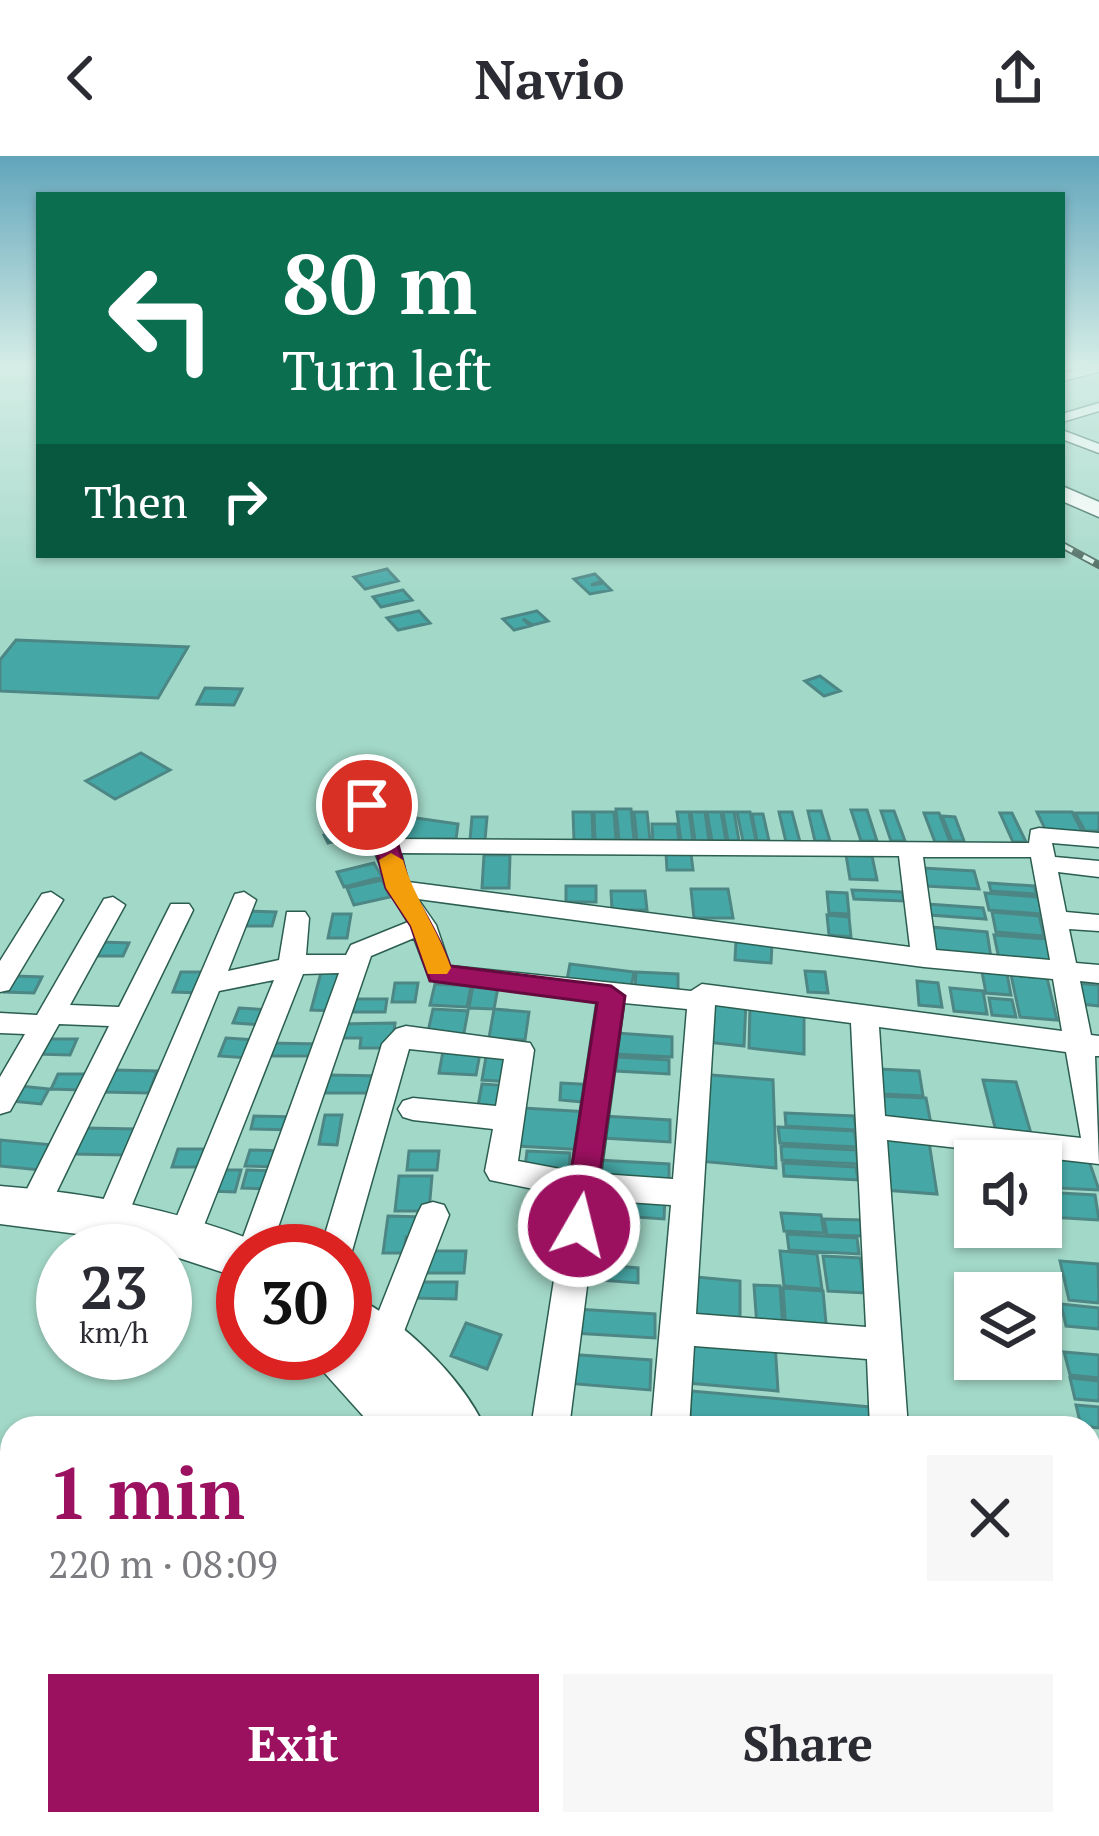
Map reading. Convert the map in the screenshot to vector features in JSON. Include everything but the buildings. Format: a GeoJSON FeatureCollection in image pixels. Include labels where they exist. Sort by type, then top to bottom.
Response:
{"type":"FeatureCollection","features":[{"type":"Feature","properties":{"kind":"main road"},"geometry":{"type":"LineString","coordinates":[[12,1212],[68,1224]]}},
{"type":"Feature","properties":{"kind":"main road"},"geometry":{"type":"LineString","coordinates":[[12,1212],[112,1217],[126,1224]]}},
{"type":"Feature","properties":{"kind":"main road"},"geometry":{"type":"LineString","coordinates":[[372,1350],[445,1416]]}},
{"type":"Feature","properties":{"kind":"main road"},"geometry":{"type":"LineString","coordinates":[[372,1363],[402,1416]]}},
{"type":"Feature","properties":{"kind":"street"},"geometry":{"type":"LineString","coordinates":[[1065,459],[1099,449]]}},
{"type":"Feature","properties":{"kind":"street"},"geometry":{"type":"LineString","coordinates":[[367,805],[387,846],[398,888],[424,925],[440,974],[611,996],[698,1001],[713,993],[1088,1044]]}},
{"type":"Feature","properties":{"kind":"street"},"geometry":{"type":"LineString","coordinates":[[869,1126],[1099,1151],[1088,1044],[1065,971],[1039,836],[1099,840]]}},
{"type":"Feature","properties":{"kind":"street"},"geometry":{"type":"LineString","coordinates":[[387,846],[910,847],[1043,856],[1099,869]]}},
{"type":"Feature","properties":{"kind":"street"},"geometry":{"type":"LineString","coordinates":[[910,847],[924,958]]}},
{"type":"Feature","properties":{"kind":"street"},"geometry":{"type":"LineString","coordinates":[[398,888],[924,958],[1099,974]]}},
{"type":"Feature","properties":{"kind":"street"},"geometry":{"type":"LineString","coordinates":[[0,983],[51,899]]}},
{"type":"Feature","properties":{"kind":"street"},"geometry":{"type":"LineString","coordinates":[[112,1217],[244,900]]}},
{"type":"Feature","properties":{"kind":"street"},"geometry":{"type":"LineString","coordinates":[[0,1103],[112,904]]}},
{"type":"Feature","properties":{"kind":"street"},"geometry":{"type":"LineString","coordinates":[[12,1212],[128,1017],[180,910]]}},
{"type":"Feature","properties":{"kind":"street"},"geometry":{"type":"LineString","coordinates":[[180,1224],[292,967],[296,918]]}},
{"type":"Feature","properties":{"kind":"street"},"geometry":{"type":"LineString","coordinates":[[1056,919],[1099,923]]}},
{"type":"Feature","properties":{"kind":"street"},"geometry":{"type":"LineString","coordinates":[[264,1224],[360,951],[424,925]]}},
{"type":"Feature","properties":{"kind":"street"},"geometry":{"type":"LineString","coordinates":[[209,984],[292,967],[357,964]]}},
{"type":"Feature","properties":{"kind":"street"},"geometry":{"type":"LineString","coordinates":[[552,1416],[611,996]]}},
{"type":"Feature","properties":{"kind":"street"},"geometry":{"type":"LineString","coordinates":[[671,1416],[681,1329],[698,1001]]}},
{"type":"Feature","properties":{"kind":"street"},"geometry":{"type":"LineString","coordinates":[[863,1016],[888,1416]]}},
{"type":"Feature","properties":{"kind":"street"},"geometry":{"type":"LineString","coordinates":[[0,1023],[128,1017]]}},
{"type":"Feature","properties":{"kind":"street"},"geometry":{"type":"LineString","coordinates":[[344,1224],[398,1040],[517,1048],[521,1055],[501,1171],[585,1186],[687,1193]]}},
{"type":"Feature","properties":{"kind":"street"},"geometry":{"type":"LineString","coordinates":[[413,1109],[508,1119]]}},
{"type":"Feature","properties":{"kind":"street"},"geometry":{"type":"LineString","coordinates":[[372,1312],[434,1214]]}},
{"type":"Feature","properties":{"kind":"street"},"geometry":{"type":"LineString","coordinates":[[681,1329],[882,1344]]}},
{"type":"Feature","properties":{"kind":"railway"},"geometry":{"type":"LineString","coordinates":[[1065,547],[1099,565]]}},
{"type":"Feature","properties":{"kind":"slow traffic"},"geometry":{"type":"LineString","coordinates":[[391,860],[398,888],[424,925],[437,968]]}},
{"type":"Feature","properties":{"kind":"route"},"geometry":{"type":"LineString","coordinates":[[367,805],[387,846],[398,888],[424,925],[440,974],[611,996],[579,1226]]}}]}
